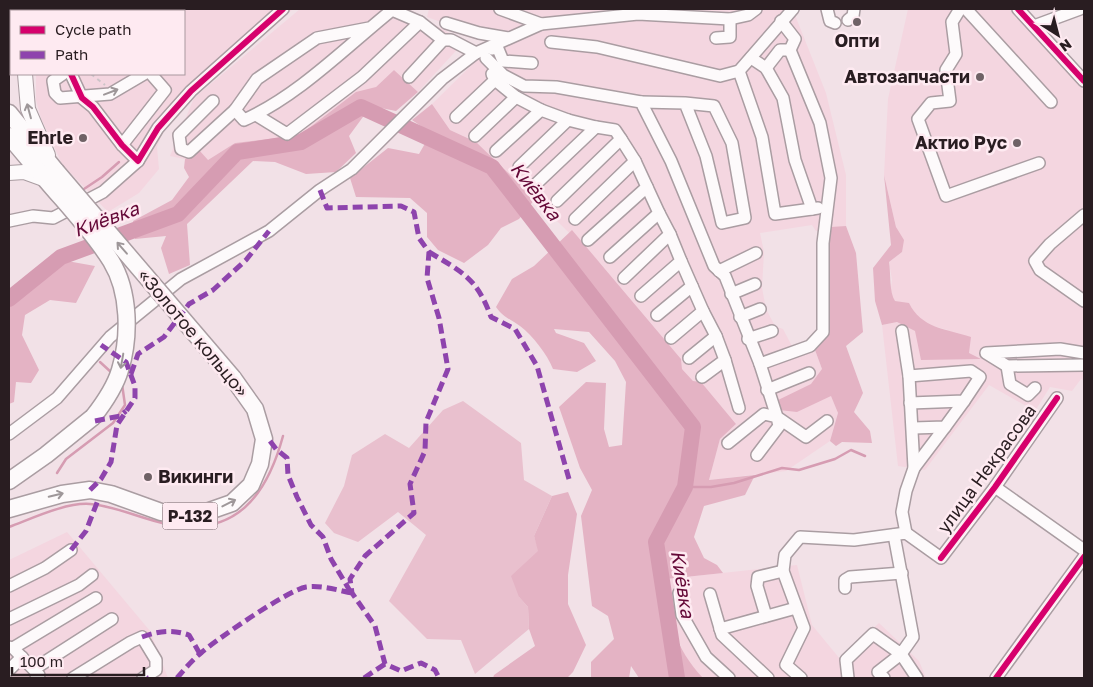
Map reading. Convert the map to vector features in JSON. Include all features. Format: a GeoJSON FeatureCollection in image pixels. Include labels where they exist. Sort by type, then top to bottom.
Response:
{"type":"FeatureCollection","features":[{"type":"Feature","properties":{"kind":"highway","name":"«Золотое кольцо»"},"geometry":{"type":"LineString","coordinates":[[9,113],[112,263],[125,298],[127,332],[120,370],[105,400],[93,417],[9,482]]}},
{"type":"Feature","properties":{"kind":"highway","name":"Р-132"},"geometry":{"type":"LineString","coordinates":[[9,136],[51,176]]}},
{"type":"Feature","properties":{"kind":"highway","name":"«Золотое кольцо»"},"geometry":{"type":"LineString","coordinates":[[9,508],[62,494],[90,490],[111,494],[161,512],[195,516],[232,503],[251,485],[260,464],[264,440],[255,409],[233,378],[51,176]]}},
{"type":"Feature","properties":{"kind":"main road"},"geometry":{"type":"LineString","coordinates":[[9,173],[24,172],[51,176],[28,109],[24,75]]}},
{"type":"Feature","properties":{"kind":"street"},"geometry":{"type":"LineString","coordinates":[[9,221],[33,216],[53,218],[103,192],[138,160],[158,128],[191,91],[283,9]]}},
{"type":"Feature","properties":{"kind":"street"},"geometry":{"type":"LineString","coordinates":[[500,9],[541,24]]}},
{"type":"Feature","properties":{"kind":"street"},"geometry":{"type":"LineString","coordinates":[[9,434],[57,398],[110,337],[181,279],[269,231],[320,190],[352,169],[442,79],[481,56],[496,44],[541,24],[638,14],[730,19],[748,15],[756,9]]}},
{"type":"Feature","properties":{"kind":"street"},"geometry":{"type":"LineString","coordinates":[[551,42],[597,47],[720,76],[739,71],[793,9]]}},
{"type":"Feature","properties":{"kind":"street"},"geometry":{"type":"LineString","coordinates":[[828,9],[830,21],[835,23]]}},
{"type":"Feature","properties":{"kind":"street"},"geometry":{"type":"LineString","coordinates":[[848,20],[853,16],[854,9]]}},
{"type":"Feature","properties":{"kind":"street"},"geometry":{"type":"LineString","coordinates":[[960,9],[952,22],[956,54],[946,70],[950,101],[931,103],[918,119],[946,196],[1039,162]]}},
{"type":"Feature","properties":{"kind":"street"},"geometry":{"type":"LineString","coordinates":[[966,9],[1051,102]]}},
{"type":"Feature","properties":{"kind":"street"},"geometry":{"type":"LineString","coordinates":[[1018,9],[1084,81]]}},
{"type":"Feature","properties":{"kind":"street"},"geometry":{"type":"LineString","coordinates":[[1034,26],[1080,9]]}},
{"type":"Feature","properties":{"kind":"street"},"geometry":{"type":"LineString","coordinates":[[235,110],[244,120],[256,115],[309,79],[392,10],[420,22],[443,40],[451,40],[481,56],[503,75],[524,86],[556,87],[642,102],[685,103],[714,106],[732,143],[745,218],[722,223],[706,156],[685,103]]}},
{"type":"Feature","properties":{"kind":"street"},"geometry":{"type":"LineString","coordinates":[[716,38],[730,37],[730,19]]}},
{"type":"Feature","properties":{"kind":"street"},"geometry":{"type":"LineString","coordinates":[[256,115],[287,134],[362,76],[420,22]]}},
{"type":"Feature","properties":{"kind":"street"},"geometry":{"type":"LineString","coordinates":[[446,22],[479,34],[508,38]]}},
{"type":"Feature","properties":{"kind":"street"},"geometry":{"type":"LineString","coordinates":[[760,364],[810,346],[823,332],[823,243],[831,178],[820,123],[790,50],[795,39],[781,22]]}},
{"type":"Feature","properties":{"kind":"street"},"geometry":{"type":"LineString","coordinates":[[213,101],[178,135],[180,149],[189,152],[199,146],[235,110],[257,79],[317,38],[369,28]]}},
{"type":"Feature","properties":{"kind":"street"},"geometry":{"type":"LineString","coordinates":[[409,77],[443,40]]}},
{"type":"Feature","properties":{"kind":"street"},"geometry":{"type":"LineString","coordinates":[[496,44],[503,61],[532,63]]}},
{"type":"Feature","properties":{"kind":"street"},"geometry":{"type":"LineString","coordinates":[[766,68],[780,50],[790,50]]}},
{"type":"Feature","properties":{"kind":"street"},"geometry":{"type":"LineString","coordinates":[[481,56],[495,80],[516,97],[541,110],[568,120],[615,130],[634,161],[670,234],[703,312],[716,336],[739,408]]}},
{"type":"Feature","properties":{"kind":"street"},"geometry":{"type":"LineString","coordinates":[[750,58],[766,68],[783,98],[795,160],[812,209]]}},
{"type":"Feature","properties":{"kind":"street"},"geometry":{"type":"LineString","coordinates":[[739,71],[762,137],[775,214],[827,206]]}},
{"type":"Feature","properties":{"kind":"street"},"geometry":{"type":"LineString","coordinates":[[62,75],[54,81],[55,93],[60,98],[82,98],[113,92],[142,75]]}},
{"type":"Feature","properties":{"kind":"street"},"geometry":{"type":"LineString","coordinates":[[71,75],[82,98],[93,107],[122,145],[138,160]]}},
{"type":"Feature","properties":{"kind":"street"},"geometry":{"type":"LineString","coordinates":[[122,145],[164,90],[152,75]]}},
{"type":"Feature","properties":{"kind":"street"},"geometry":{"type":"LineString","coordinates":[[456,117],[495,80]]}},
{"type":"Feature","properties":{"kind":"street"},"geometry":{"type":"LineString","coordinates":[[475,136],[516,97]]}},
{"type":"Feature","properties":{"kind":"street"},"geometry":{"type":"LineString","coordinates":[[642,102],[671,161],[714,266],[725,276],[748,339],[760,364],[779,426],[758,455]]}},
{"type":"Feature","properties":{"kind":"street"},"geometry":{"type":"LineString","coordinates":[[496,151],[541,110]]}},
{"type":"Feature","properties":{"kind":"street"},"geometry":{"type":"LineString","coordinates":[[519,167],[568,120]]}},
{"type":"Feature","properties":{"kind":"street"},"geometry":{"type":"LineString","coordinates":[[537,183],[596,127]]}},
{"type":"Feature","properties":{"kind":"street"},"geometry":{"type":"LineString","coordinates":[[558,201],[621,139]]}},
{"type":"Feature","properties":{"kind":"street"},"geometry":{"type":"LineString","coordinates":[[575,219],[634,161]]}},
{"type":"Feature","properties":{"kind":"street"},"geometry":{"type":"LineString","coordinates":[[588,240],[647,188]]}},
{"type":"Feature","properties":{"kind":"street"},"geometry":{"type":"LineString","coordinates":[[610,257],[658,213]]}},
{"type":"Feature","properties":{"kind":"street"},"geometry":{"type":"LineString","coordinates":[[1084,215],[1050,244],[1035,261],[1040,270],[1084,301]]}},
{"type":"Feature","properties":{"kind":"street"},"geometry":{"type":"LineString","coordinates":[[624,278],[670,234]]}},
{"type":"Feature","properties":{"kind":"street"},"geometry":{"type":"LineString","coordinates":[[719,271],[756,253]]}},
{"type":"Feature","properties":{"kind":"street"},"geometry":{"type":"LineString","coordinates":[[641,296],[681,261]]}},
{"type":"Feature","properties":{"kind":"street"},"geometry":{"type":"LineString","coordinates":[[731,294],[755,284]]}},
{"type":"Feature","properties":{"kind":"street"},"geometry":{"type":"LineString","coordinates":[[657,315],[692,286]]}},
{"type":"Feature","properties":{"kind":"street"},"geometry":{"type":"LineString","coordinates":[[740,317],[760,309]]}},
{"type":"Feature","properties":{"kind":"street"},"geometry":{"type":"LineString","coordinates":[[671,338],[703,312]]}},
{"type":"Feature","properties":{"kind":"street"},"geometry":{"type":"LineString","coordinates":[[902,330],[909,376],[914,468]]}},
{"type":"Feature","properties":{"kind":"street"},"geometry":{"type":"LineString","coordinates":[[748,339],[772,331]]}},
{"type":"Feature","properties":{"kind":"street"},"geometry":{"type":"LineString","coordinates":[[689,358],[716,336]]}},
{"type":"Feature","properties":{"kind":"street"},"geometry":{"type":"LineString","coordinates":[[1059,366],[1060,349]]}},
{"type":"Feature","properties":{"kind":"street"},"geometry":{"type":"LineString","coordinates":[[1084,353],[1060,349],[986,354],[1007,366],[1084,365]]}},
{"type":"Feature","properties":{"kind":"street"},"geometry":{"type":"LineString","coordinates":[[1033,350],[1034,366]]}},
{"type":"Feature","properties":{"kind":"street"},"geometry":{"type":"LineString","coordinates":[[702,377],[725,360]]}},
{"type":"Feature","properties":{"kind":"street"},"geometry":{"type":"LineString","coordinates":[[1007,366],[1010,384],[1028,395],[1036,388]]}},
{"type":"Feature","properties":{"kind":"street"},"geometry":{"type":"LineString","coordinates":[[884,678],[878,672],[901,654],[913,637],[902,573],[900,534],[906,491],[914,468],[980,378],[971,371],[909,376]]}},
{"type":"Feature","properties":{"kind":"street"},"geometry":{"type":"LineString","coordinates":[[767,390],[809,373]]}},
{"type":"Feature","properties":{"kind":"street","name":"улица Некрасова"},"geometry":{"type":"LineString","coordinates":[[900,534],[941,558],[995,487],[1057,398]]}},
{"type":"Feature","properties":{"kind":"street"},"geometry":{"type":"LineString","coordinates":[[910,402],[964,401]]}},
{"type":"Feature","properties":{"kind":"street"},"geometry":{"type":"LineString","coordinates":[[728,444],[764,414],[777,417],[806,437],[827,421]]}},
{"type":"Feature","properties":{"kind":"street"},"geometry":{"type":"LineString","coordinates":[[913,428],[945,427]]}},
{"type":"Feature","properties":{"kind":"street"},"geometry":{"type":"LineString","coordinates":[[995,487],[1084,550]]}},
{"type":"Feature","properties":{"kind":"street"},"geometry":{"type":"LineString","coordinates":[[801,678],[786,665],[804,628],[783,571],[784,555],[800,537],[854,540],[900,534]]}},
{"type":"Feature","properties":{"kind":"street"},"geometry":{"type":"LineString","coordinates":[[9,586],[45,568],[71,550]]}},
{"type":"Feature","properties":{"kind":"street"},"geometry":{"type":"LineString","coordinates":[[996,678],[1084,557]]}},
{"type":"Feature","properties":{"kind":"street"},"geometry":{"type":"LineString","coordinates":[[766,616],[757,586],[758,577],[783,571]]}},
{"type":"Feature","properties":{"kind":"street"},"geometry":{"type":"LineString","coordinates":[[845,588],[845,580],[850,577],[902,573]]}},
{"type":"Feature","properties":{"kind":"street"},"geometry":{"type":"LineString","coordinates":[[9,620],[79,585],[92,575]]}},
{"type":"Feature","properties":{"kind":"street"},"geometry":{"type":"LineString","coordinates":[[679,592],[682,615],[706,657],[729,678]]}},
{"type":"Feature","properties":{"kind":"street"},"geometry":{"type":"LineString","coordinates":[[710,594],[722,635],[768,678]]}},
{"type":"Feature","properties":{"kind":"street"},"geometry":{"type":"LineString","coordinates":[[96,598],[11,647],[38,675],[112,619]]}},
{"type":"Feature","properties":{"kind":"street"},"geometry":{"type":"LineString","coordinates":[[720,629],[796,608]]}},
{"type":"Feature","properties":{"kind":"street"},"geometry":{"type":"LineString","coordinates":[[848,678],[846,660],[873,634],[901,654],[917,678]]}},
{"type":"Feature","properties":{"kind":"street"},"geometry":{"type":"LineString","coordinates":[[73,678],[142,637],[156,660],[156,670],[143,678]]}},
{"type":"Feature","properties":{"kind":"street"},"geometry":{"type":"LineString","coordinates":[[9,670],[22,657]]}},
{"type":"Feature","properties":{"kind":"path"},"geometry":{"type":"LineString","coordinates":[[92,75],[113,92]]}},
{"type":"Feature","properties":{"kind":"shaded area"},"geometry":{"type":"Polygon","coordinates":[[[293,9],[181,106],[165,127],[157,147],[159,169],[139,193],[108,212],[62,164],[41,118],[36,100],[36,75],[185,75],[185,10],[45,10],[293,9]]]}},
{"type":"Feature","properties":{"kind":"shaded area"},"geometry":{"type":"Polygon","coordinates":[[[300,9],[404,9],[465,41],[418,92],[394,70],[376,87],[300,135],[235,143],[203,163],[170,156],[194,98],[300,9]]]}},
{"type":"Feature","properties":{"kind":"shaded area"},"geometry":{"type":"Polygon","coordinates":[[[429,9],[785,9],[795,15],[826,93],[846,175],[846,226],[816,231],[812,225],[760,233],[764,252],[762,288],[766,309],[775,326],[783,329],[793,348],[809,343],[815,350],[838,413],[830,441],[786,471],[709,480],[720,439],[736,424],[701,382],[693,381],[682,369],[681,359],[600,263],[476,142],[450,130],[432,104],[484,53],[491,40],[427,17],[429,9]]]}},
{"type":"Feature","properties":{"kind":"shaded area"},"geometry":{"type":"Polygon","coordinates":[[[908,9],[1011,9],[1084,91],[1084,381],[1081,379],[1072,391],[1050,387],[1035,411],[989,385],[925,470],[898,466],[882,325],[897,322],[915,331],[948,330],[929,325],[915,315],[909,304],[894,301],[890,295],[892,280],[889,262],[902,252],[884,175],[888,99],[908,9]]]}},
{"type":"Feature","properties":{"kind":"shaded area"},"geometry":{"type":"Polygon","coordinates":[[[394,70],[418,92],[396,111],[371,106],[349,136],[356,153],[336,172],[306,174],[275,162],[253,161],[187,224],[190,265],[169,274],[161,248],[166,236],[135,239],[133,221],[172,200],[189,177],[184,168],[185,159],[199,150],[208,160],[235,143],[300,135],[356,92],[376,87],[394,70]]]}},
{"type":"Feature","properties":{"kind":"shaded area"},"geometry":{"type":"Polygon","coordinates":[[[432,104],[450,130],[476,142],[535,199],[519,219],[501,228],[488,245],[464,263],[438,250],[427,237],[427,213],[410,198],[356,197],[350,178],[388,148],[419,154],[431,133],[412,120],[432,104]]]}},
{"type":"Feature","properties":{"kind":"shaded area"},"geometry":{"type":"Polygon","coordinates":[[[884,175],[896,227],[904,240],[902,252],[889,262],[891,288],[895,301],[909,303],[920,318],[927,323],[971,337],[969,353],[981,359],[921,360],[915,331],[897,322],[882,325],[875,301],[873,268],[891,245],[884,175]]]}},
{"type":"Feature","properties":{"kind":"shaded area"},"geometry":{"type":"Polygon","coordinates":[[[846,226],[856,253],[863,332],[846,346],[863,393],[854,412],[870,431],[872,443],[842,442],[836,446],[830,441],[838,413],[831,396],[797,412],[779,410],[774,402],[811,384],[822,369],[815,350],[828,335],[828,246],[831,227],[846,226]]]}},
{"type":"Feature","properties":{"kind":"shaded area"},"geometry":{"type":"Polygon","coordinates":[[[572,230],[681,359],[682,369],[693,381],[701,382],[736,424],[720,439],[709,480],[755,475],[745,495],[704,506],[694,537],[704,558],[717,565],[723,573],[666,579],[671,620],[679,644],[693,667],[703,678],[639,678],[631,666],[629,678],[591,678],[591,662],[614,639],[608,616],[592,606],[581,516],[592,490],[580,468],[559,407],[586,382],[606,383],[604,429],[609,447],[622,445],[626,382],[615,361],[589,332],[554,329],[556,333],[584,343],[596,361],[577,372],[553,369],[543,351],[530,335],[504,316],[496,307],[512,279],[534,266],[572,230]]]}},
{"type":"Feature","properties":{"kind":"shaded area"},"geometry":{"type":"Polygon","coordinates":[[[67,261],[95,266],[76,303],[50,300],[25,315],[22,335],[39,370],[31,383],[16,382],[14,402],[9,404],[9,305],[67,261]]]}},
{"type":"Feature","properties":{"kind":"shaded area"},"geometry":{"type":"Polygon","coordinates":[[[463,401],[521,443],[524,480],[552,496],[534,536],[539,551],[519,597],[528,607],[529,629],[475,674],[461,640],[427,639],[389,601],[426,535],[398,512],[358,542],[334,533],[325,523],[344,486],[352,455],[385,434],[409,448],[443,410],[463,401]]]}},
{"type":"Feature","properties":{"kind":"shaded area"},"geometry":{"type":"Polygon","coordinates":[[[568,492],[577,514],[568,575],[568,604],[586,645],[573,672],[567,678],[493,678],[494,675],[535,646],[529,629],[528,607],[519,597],[511,576],[538,551],[534,536],[552,496],[568,492]]]}},
{"type":"Feature","properties":{"kind":"shaded area"},"geometry":{"type":"Polygon","coordinates":[[[67,532],[150,631],[168,678],[9,678],[9,560],[67,532]]]}},
{"type":"Feature","properties":{"kind":"shaded area"},"geometry":{"type":"Polygon","coordinates":[[[797,565],[812,625],[840,659],[879,623],[919,661],[926,678],[703,678],[687,661],[669,617],[666,579],[797,565]]]}},
{"type":"Feature","properties":{"kind":"waterway","name":"Киёвка"},"geometry":{"type":"LineString","coordinates":[[9,299],[61,257],[178,214],[237,152],[301,142],[361,107],[492,167],[693,427],[685,487],[656,542],[677,678]]}},
{"type":"Feature","properties":{"kind":"waterway"},"geometry":{"type":"LineString","coordinates":[[84,189],[119,162]]}},
{"type":"Feature","properties":{"kind":"waterway"},"geometry":{"type":"LineString","coordinates":[[100,362],[112,373]]}},
{"type":"Feature","properties":{"kind":"waterway"},"geometry":{"type":"LineString","coordinates":[[57,473],[66,459],[113,423],[125,405],[122,384]]}},
{"type":"Feature","properties":{"kind":"waterway"},"geometry":{"type":"LineString","coordinates":[[9,527],[49,512],[81,504],[109,507],[167,524],[191,527],[212,524],[230,518],[245,507],[257,493],[268,477],[283,436]]}},
{"type":"Feature","properties":{"kind":"waterway"},"geometry":{"type":"LineString","coordinates":[[685,487],[711,487],[734,483],[782,468],[799,470],[835,459],[851,450],[865,456]]}},
{"type":"Feature","properties":{"kind":"marked path"},"geometry":{"type":"LineString","coordinates":[[320,190],[327,208],[401,206],[414,212],[419,238],[429,252],[427,278],[439,318],[448,369],[426,422],[425,451],[410,484],[414,513],[365,556],[350,579],[352,593],[375,626],[385,664],[401,671],[421,663],[435,670],[439,678]]}},
{"type":"Feature","properties":{"kind":"marked path"},"geometry":{"type":"LineString","coordinates":[[131,374],[138,354],[164,337],[189,304],[213,290],[246,260],[269,231]]}},
{"type":"Feature","properties":{"kind":"marked path"},"geometry":{"type":"LineString","coordinates":[[429,252],[467,277],[480,293],[491,317],[515,329],[537,366],[569,479]]}},
{"type":"Feature","properties":{"kind":"marked path"},"geometry":{"type":"LineString","coordinates":[[90,490],[101,479],[111,462],[117,425],[135,398],[135,386],[126,362],[101,345]]}},
{"type":"Feature","properties":{"kind":"marked path"},"geometry":{"type":"LineString","coordinates":[[95,421],[120,416],[126,411]]}},
{"type":"Feature","properties":{"kind":"marked path"},"geometry":{"type":"LineString","coordinates":[[270,441],[287,458],[288,475],[297,497],[311,525],[323,537],[331,559],[350,591]]}},
{"type":"Feature","properties":{"kind":"marked path"},"geometry":{"type":"LineString","coordinates":[[71,550],[86,531],[98,500]]}},
{"type":"Feature","properties":{"kind":"marked path"},"geometry":{"type":"LineString","coordinates":[[177,678],[188,665],[222,637],[297,590],[306,587],[317,587],[352,593]]}},
{"type":"Feature","properties":{"kind":"marked path"},"geometry":{"type":"LineString","coordinates":[[142,637],[165,632],[189,635],[200,654]]}},
{"type":"Feature","properties":{"kind":"marked path"},"geometry":{"type":"LineString","coordinates":[[364,678],[385,664]]}},
{"type":"Feature","properties":{"kind":"cycle path"},"geometry":{"type":"LineString","coordinates":[[71,75],[82,98],[93,107],[122,145],[138,161],[158,128],[191,91],[283,9]]}},
{"type":"Feature","properties":{"kind":"cycle path"},"geometry":{"type":"LineString","coordinates":[[1018,9],[1084,81]]}},
{"type":"Feature","properties":{"kind":"cycle path"},"geometry":{"type":"LineString","coordinates":[[941,558],[995,487],[1057,398]]}},
{"type":"Feature","properties":{"kind":"cycle path"},"geometry":{"type":"LineString","coordinates":[[996,678],[1084,557]]}},
{"type":"Feature","properties":{"kind":"place","name":"Опти"},"geometry":{"type":"Point","coordinates":[857,22]}},
{"type":"Feature","properties":{"kind":"place","name":"Автозапчасти"},"geometry":{"type":"Point","coordinates":[980,77]}},
{"type":"Feature","properties":{"kind":"place","name":"Ehrle"},"geometry":{"type":"Point","coordinates":[83,138]}},
{"type":"Feature","properties":{"kind":"place","name":"Актио Рус"},"geometry":{"type":"Point","coordinates":[1017,143]}},
{"type":"Feature","properties":{"kind":"place","name":"Викинги"},"geometry":{"type":"Point","coordinates":[148,477]}}]}
